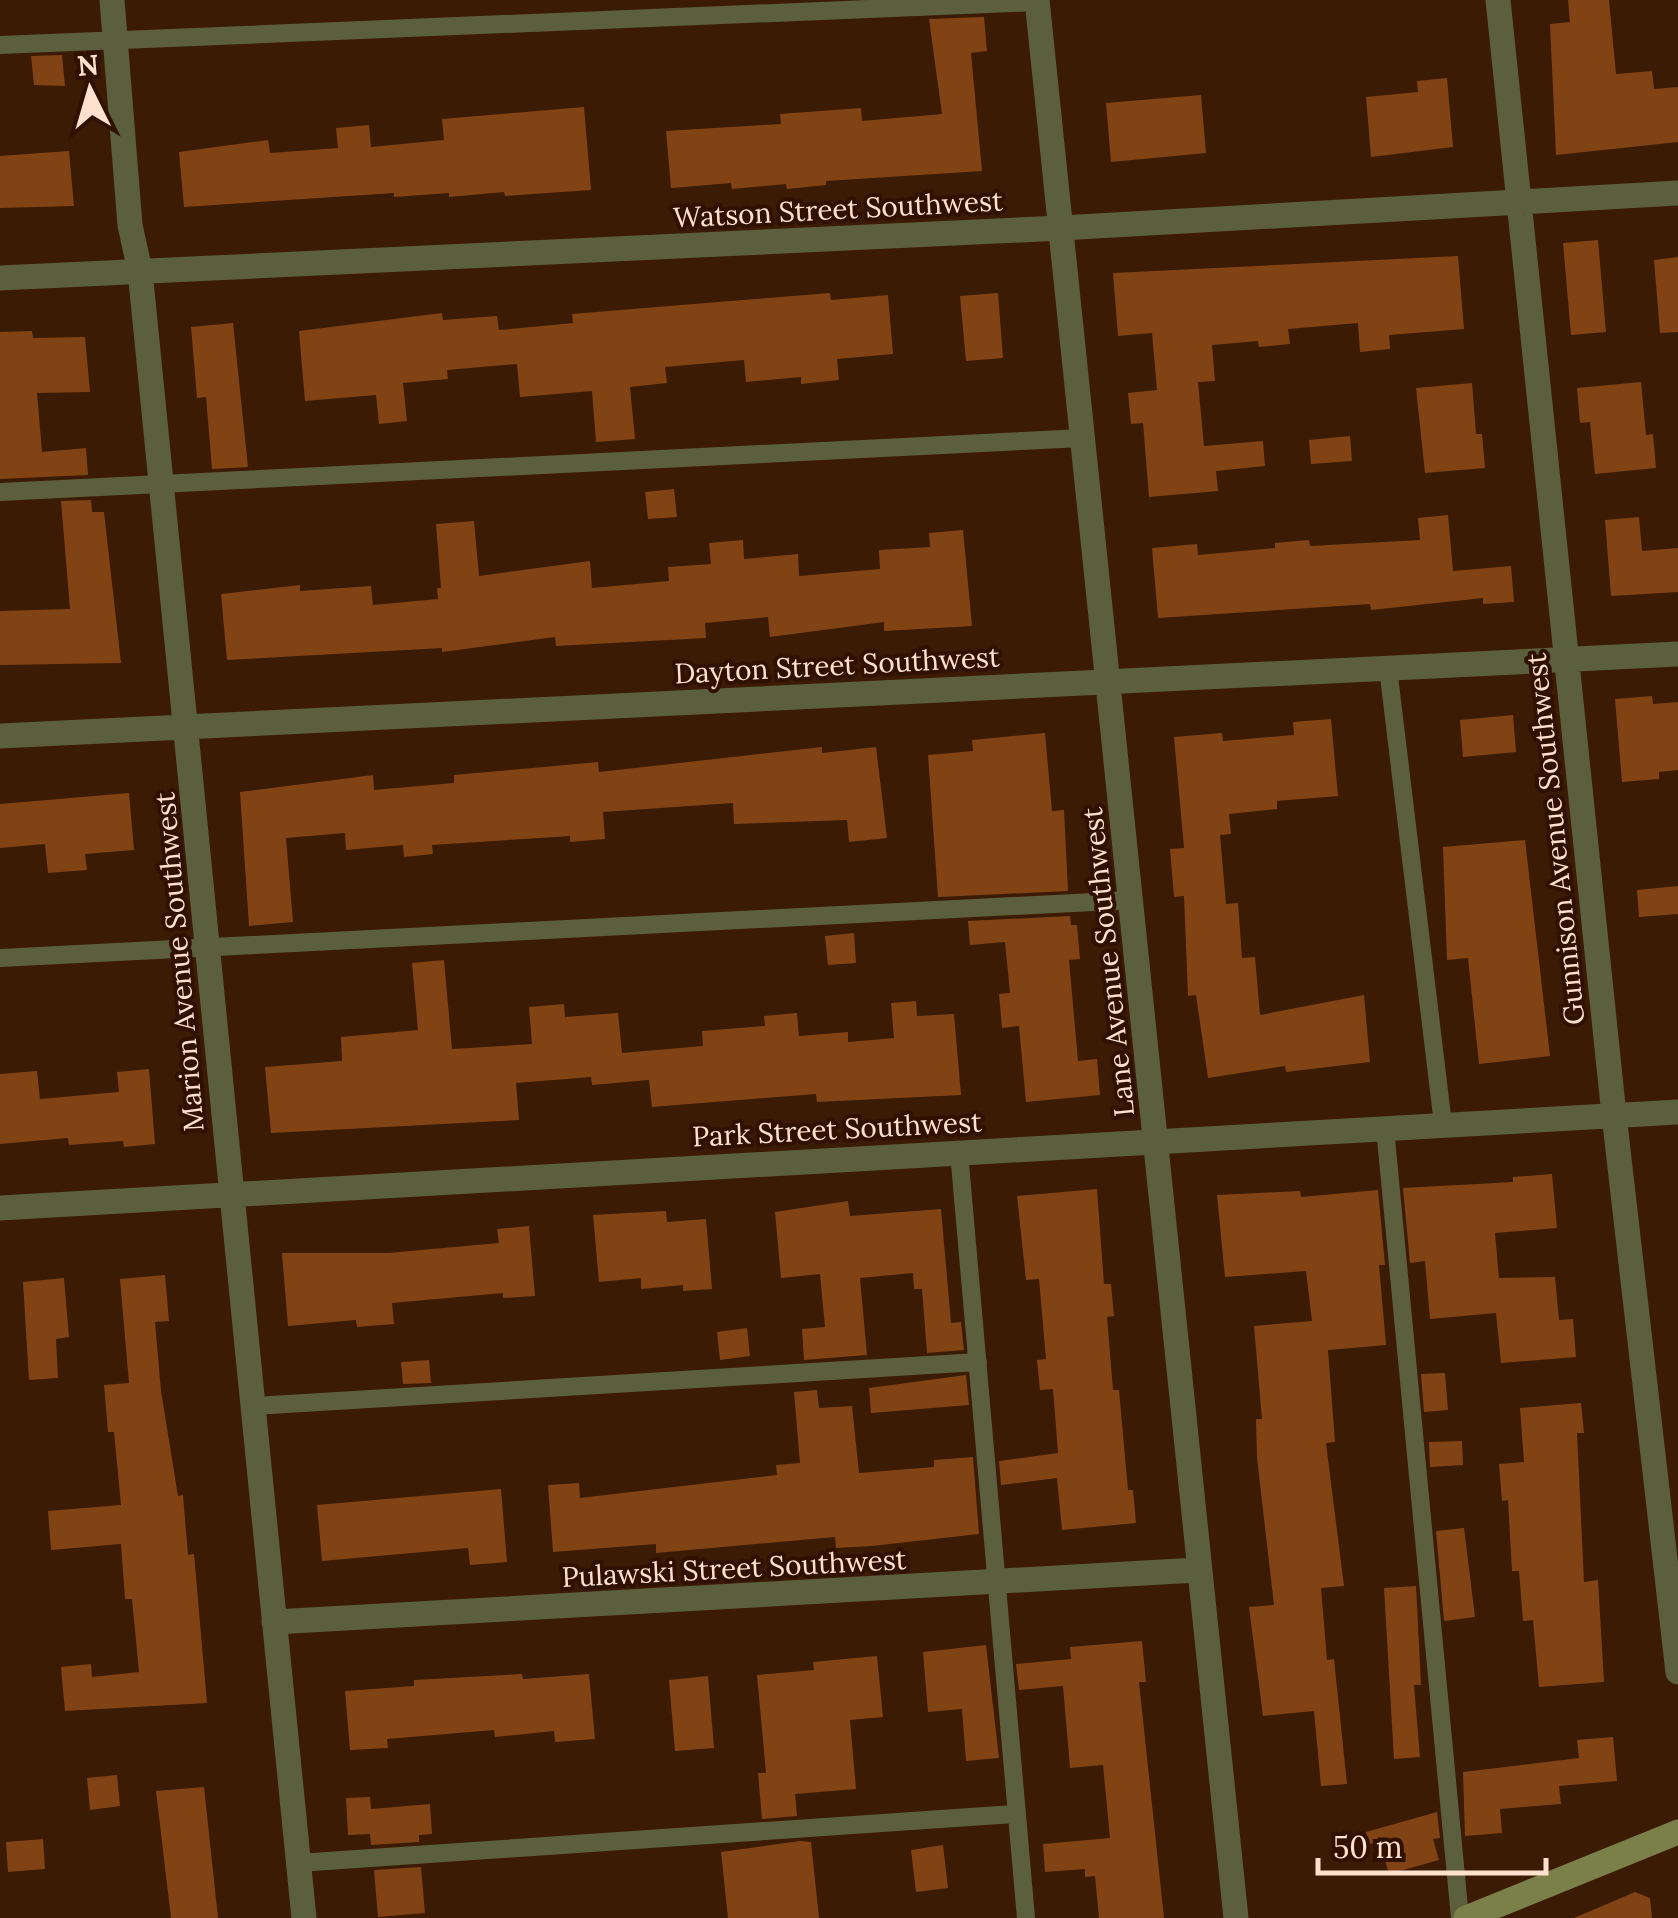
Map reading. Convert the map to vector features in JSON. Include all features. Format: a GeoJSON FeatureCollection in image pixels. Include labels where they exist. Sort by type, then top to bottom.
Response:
{"type":"FeatureCollection","features":[{"type":"Feature","properties":{"kind":"street","name":"Marion Avenue Southwest"},"geometry":{"type":"LineString","coordinates":[[112,0],[130,224],[140,271],[162,484],[304,1918]]}},
{"type":"Feature","properties":{"kind":"street","name":"Gunnison Avenue Southwest"},"geometry":{"type":"LineString","coordinates":[[1498,0],[1614,1115],[1678,1672]]}},
{"type":"Feature","properties":{"kind":"street","name":"Lane Avenue Southwest"},"geometry":{"type":"LineString","coordinates":[[1037,1],[1236,1918]]}},
{"type":"Feature","properties":{"kind":"street","name":"Watson Street Southwest"},"geometry":{"type":"LineString","coordinates":[[0,278],[1522,205],[1551,199],[1678,194]]}},
{"type":"Feature","properties":{"kind":"street","name":"Dayton Street Southwest"},"geometry":{"type":"LineString","coordinates":[[0,736],[1678,654]]}},
{"type":"Feature","properties":{"kind":"street","name":"Park Street Southwest"},"geometry":{"type":"LineString","coordinates":[[0,1208],[1678,1112]]}},
{"type":"Feature","properties":{"kind":"street","name":"Pulawski Street Southwest"},"geometry":{"type":"LineString","coordinates":[[274,1622],[1197,1570]]}},
{"type":"Feature","properties":{"kind":"street"},"geometry":{"type":"LineString","coordinates":[[1463,1918],[1678,1832]]}},
{"type":"Feature","properties":{"kind":"lane"},"geometry":{"type":"LineString","coordinates":[[0,45],[1037,1]]}},
{"type":"Feature","properties":{"kind":"lane"},"geometry":{"type":"LineString","coordinates":[[0,492],[1082,438]]}},
{"type":"Feature","properties":{"kind":"lane"},"geometry":{"type":"LineString","coordinates":[[1388,668],[1443,1124]]}},
{"type":"Feature","properties":{"kind":"lane"},"geometry":{"type":"LineString","coordinates":[[0,958],[1132,900]]}},
{"type":"Feature","properties":{"kind":"lane"},"geometry":{"type":"LineString","coordinates":[[1385,1128],[1463,1918]]}},
{"type":"Feature","properties":{"kind":"lane"},"geometry":{"type":"LineString","coordinates":[[959,1152],[1026,1918]]}},
{"type":"Feature","properties":{"kind":"lane"},"geometry":{"type":"LineString","coordinates":[[252,1406],[978,1362]]}},
{"type":"Feature","properties":{"kind":"lane"},"geometry":{"type":"LineString","coordinates":[[298,1863],[1014,1814]]}},
{"type":"Feature","properties":{"kind":"building"},"geometry":{"type":"Polygon","coordinates":[[[1568,0],[1609,0],[1616,74],[1652,71],[1654,89],[1678,87],[1678,142],[1556,155],[1550,24],[1570,22],[1568,0]]]}},
{"type":"Feature","properties":{"kind":"building"},"geometry":{"type":"Polygon","coordinates":[[[984,17],[987,51],[971,53],[982,171],[826,181],[826,185],[787,189],[786,184],[732,189],[731,183],[671,188],[666,131],[781,124],[780,114],[861,108],[862,121],[942,114],[929,19],[984,17]]]}},
{"type":"Feature","properties":{"kind":"building"},"geometry":{"type":"Polygon","coordinates":[[[62,55],[65,86],[34,85],[31,56],[62,55]]]}},
{"type":"Feature","properties":{"kind":"building"},"geometry":{"type":"Polygon","coordinates":[[[1447,78],[1453,147],[1371,157],[1366,97],[1418,92],[1417,81],[1447,78]]]}},
{"type":"Feature","properties":{"kind":"building"},"geometry":{"type":"Polygon","coordinates":[[[1201,95],[1206,153],[1111,162],[1106,103],[1201,95]]]}},
{"type":"Feature","properties":{"kind":"building"},"geometry":{"type":"Polygon","coordinates":[[[584,107],[591,190],[449,197],[449,193],[394,197],[394,193],[184,207],[179,152],[268,140],[270,153],[338,148],[336,128],[369,125],[371,147],[444,140],[442,119],[584,107]]]}},
{"type":"Feature","properties":{"kind":"building"},"geometry":{"type":"Polygon","coordinates":[[[69,151],[74,206],[0,208],[0,156],[69,151]]]}},
{"type":"Feature","properties":{"kind":"building"},"geometry":{"type":"Polygon","coordinates":[[[1598,240],[1606,332],[1571,335],[1563,243],[1598,240]]]}},
{"type":"Feature","properties":{"kind":"building"},"geometry":{"type":"Polygon","coordinates":[[[1458,256],[1464,329],[1389,335],[1390,349],[1360,352],[1358,323],[1288,329],[1290,344],[1259,347],[1258,341],[1212,345],[1215,381],[1198,382],[1204,446],[1263,441],[1265,466],[1216,471],[1218,491],[1149,497],[1143,423],[1131,424],[1128,393],[1157,390],[1152,333],[1118,336],[1113,273],[1458,256]]]}},
{"type":"Feature","properties":{"kind":"building"},"geometry":{"type":"Polygon","coordinates":[[[1678,257],[1678,332],[1660,333],[1654,260],[1678,257]]]}},
{"type":"Feature","properties":{"kind":"building"},"geometry":{"type":"Polygon","coordinates":[[[830,293],[831,300],[888,295],[893,354],[837,359],[839,380],[801,384],[801,377],[746,382],[744,360],[665,367],[667,383],[630,387],[635,439],[596,442],[592,391],[520,397],[517,364],[447,370],[448,379],[403,383],[407,421],[379,424],[376,395],[305,401],[299,331],[442,313],[443,320],[497,316],[499,330],[573,323],[572,314],[830,293]]]}},
{"type":"Feature","properties":{"kind":"building"},"geometry":{"type":"Polygon","coordinates":[[[998,293],[1003,358],[966,361],[960,296],[998,293]]]}},
{"type":"Feature","properties":{"kind":"building"},"geometry":{"type":"Polygon","coordinates":[[[233,323],[248,467],[212,469],[206,397],[197,398],[191,327],[233,323]]]}},
{"type":"Feature","properties":{"kind":"building"},"geometry":{"type":"Polygon","coordinates":[[[32,331],[33,338],[85,337],[90,392],[37,393],[42,452],[86,448],[88,475],[0,479],[0,332],[32,331]]]}},
{"type":"Feature","properties":{"kind":"building"},"geometry":{"type":"Polygon","coordinates":[[[1641,382],[1646,435],[1653,434],[1656,468],[1595,474],[1590,422],[1580,423],[1577,388],[1641,382]]]}},
{"type":"Feature","properties":{"kind":"building"},"geometry":{"type":"Polygon","coordinates":[[[1472,383],[1476,434],[1482,434],[1485,468],[1425,473],[1416,388],[1472,383]]]}},
{"type":"Feature","properties":{"kind":"building"},"geometry":{"type":"Polygon","coordinates":[[[1350,436],[1352,461],[1311,464],[1309,440],[1350,436]]]}},
{"type":"Feature","properties":{"kind":"building"},"geometry":{"type":"Polygon","coordinates":[[[674,489],[677,517],[648,519],[645,492],[674,489]]]}},
{"type":"Feature","properties":{"kind":"building"},"geometry":{"type":"Polygon","coordinates":[[[91,500],[92,512],[104,512],[121,663],[0,665],[0,611],[70,609],[61,501],[91,500]]]}},
{"type":"Feature","properties":{"kind":"building"},"geometry":{"type":"Polygon","coordinates":[[[1448,515],[1453,571],[1511,566],[1514,602],[1483,604],[1483,598],[1371,610],[1370,604],[1158,618],[1152,548],[1197,544],[1198,555],[1275,548],[1275,543],[1309,540],[1310,546],[1420,540],[1418,518],[1448,515]]]}},
{"type":"Feature","properties":{"kind":"building"},"geometry":{"type":"Polygon","coordinates":[[[1639,517],[1642,551],[1678,548],[1678,592],[1611,596],[1605,520],[1639,517]]]}},
{"type":"Feature","properties":{"kind":"building"},"geometry":{"type":"Polygon","coordinates":[[[474,521],[479,576],[590,561],[592,588],[669,581],[668,567],[711,564],[709,543],[743,540],[744,559],[798,554],[799,576],[880,569],[879,550],[930,547],[929,533],[963,530],[972,626],[884,631],[884,622],[770,637],[768,617],[705,623],[706,638],[556,646],[555,637],[442,652],[442,648],[227,660],[221,594],[300,585],[300,591],[371,586],[373,605],[438,599],[437,588],[441,588],[436,524],[474,521]]]}},
{"type":"Feature","properties":{"kind":"building"},"geometry":{"type":"Polygon","coordinates":[[[1652,696],[1653,704],[1678,702],[1678,770],[1659,772],[1659,779],[1622,782],[1615,699],[1652,696]]]}},
{"type":"Feature","properties":{"kind":"building"},"geometry":{"type":"Polygon","coordinates":[[[1513,715],[1516,752],[1463,757],[1460,720],[1513,715]]]}},
{"type":"Feature","properties":{"kind":"building"},"geometry":{"type":"Polygon","coordinates":[[[1331,719],[1338,796],[1277,801],[1277,809],[1229,814],[1231,834],[1220,835],[1226,904],[1238,903],[1242,958],[1255,957],[1260,1015],[1364,995],[1370,1062],[1286,1072],[1285,1066],[1208,1078],[1196,995],[1188,996],[1184,896],[1174,897],[1170,849],[1184,848],[1174,737],[1222,733],[1223,741],[1294,735],[1293,722],[1331,719]]]}},
{"type":"Feature","properties":{"kind":"building"},"geometry":{"type":"Polygon","coordinates":[[[1045,733],[1052,811],[1064,810],[1068,891],[938,897],[928,755],[973,751],[972,740],[1045,733]]]}},
{"type":"Feature","properties":{"kind":"building"},"geometry":{"type":"Polygon","coordinates":[[[822,747],[822,753],[876,747],[887,838],[849,842],[847,820],[734,824],[733,803],[603,812],[605,839],[570,842],[570,836],[432,845],[433,854],[404,857],[403,845],[346,850],[345,833],[286,838],[293,922],[249,926],[240,792],[373,775],[374,790],[454,783],[454,775],[598,762],[599,772],[822,747]]]}},
{"type":"Feature","properties":{"kind":"building"},"geometry":{"type":"Polygon","coordinates":[[[129,793],[134,850],[85,854],[87,870],[48,873],[45,844],[0,848],[0,804],[129,793]]]}},
{"type":"Feature","properties":{"kind":"building"},"geometry":{"type":"Polygon","coordinates":[[[1525,840],[1550,1056],[1479,1064],[1468,958],[1447,960],[1443,847],[1525,840]]]}},
{"type":"Feature","properties":{"kind":"building"},"geometry":{"type":"Polygon","coordinates":[[[1678,886],[1678,914],[1639,917],[1637,890],[1678,886]]]}},
{"type":"Feature","properties":{"kind":"building"},"geometry":{"type":"Polygon","coordinates":[[[1070,916],[1071,925],[1077,925],[1080,959],[1069,960],[1078,1061],[1097,1059],[1100,1095],[1026,1102],[1019,1026],[1002,1028],[999,994],[1010,993],[1005,942],[970,945],[968,921],[1070,916]]]}},
{"type":"Feature","properties":{"kind":"building"},"geometry":{"type":"Polygon","coordinates":[[[854,933],[856,963],[828,965],[825,936],[854,933]]]}},
{"type":"Feature","properties":{"kind":"building"},"geometry":{"type":"Polygon","coordinates":[[[444,960],[452,1049],[532,1044],[529,1007],[564,1004],[565,1017],[618,1013],[622,1053],[703,1046],[702,1031],[765,1026],[764,1016],[797,1013],[799,1036],[848,1032],[848,1042],[894,1038],[891,1003],[916,1001],[917,1016],[954,1014],[961,1095],[817,1102],[816,1094],[652,1107],[649,1080],[592,1085],[591,1077],[516,1083],[519,1120],[271,1133],[265,1067],[342,1061],[341,1037],[418,1030],[412,963],[444,960]]]}},
{"type":"Feature","properties":{"kind":"building"},"geometry":{"type":"Polygon","coordinates":[[[149,1069],[155,1144],[124,1147],[123,1141],[69,1145],[68,1138],[0,1144],[0,1074],[37,1071],[40,1099],[119,1092],[117,1072],[149,1069]]]}},
{"type":"Feature","properties":{"kind":"building"},"geometry":{"type":"Polygon","coordinates":[[[1552,1174],[1557,1228],[1495,1233],[1499,1278],[1555,1277],[1559,1320],[1573,1319],[1576,1357],[1501,1363],[1496,1313],[1430,1319],[1425,1261],[1410,1263],[1403,1188],[1513,1182],[1513,1177],[1552,1174]]]}},
{"type":"Feature","properties":{"kind":"building"},"geometry":{"type":"Polygon","coordinates":[[[1097,1189],[1104,1284],[1111,1284],[1114,1316],[1107,1317],[1113,1390],[1119,1390],[1128,1490],[1133,1490],[1136,1523],[1062,1530],[1057,1478],[1001,1485],[999,1461],[1058,1453],[1053,1389],[1040,1390],[1037,1360],[1046,1359],[1039,1279],[1026,1280],[1017,1196],[1097,1189]]]}},
{"type":"Feature","properties":{"kind":"building"},"geometry":{"type":"Polygon","coordinates":[[[1378,1190],[1385,1265],[1379,1265],[1386,1345],[1328,1350],[1335,1442],[1326,1443],[1344,1586],[1321,1588],[1327,1660],[1334,1659],[1347,1784],[1321,1786],[1314,1711],[1263,1716],[1249,1607],[1274,1605],[1257,1458],[1256,1419],[1262,1419],[1254,1326],[1312,1321],[1306,1271],[1225,1277],[1217,1195],[1300,1191],[1301,1197],[1378,1190]]]}},
{"type":"Feature","properties":{"kind":"building"},"geometry":{"type":"Polygon","coordinates":[[[848,1201],[850,1216],[941,1209],[951,1323],[961,1322],[964,1350],[927,1353],[922,1289],[914,1289],[913,1273],[860,1278],[867,1355],[804,1360],[802,1329],[825,1327],[820,1274],[781,1278],[775,1212],[848,1201]]]}},
{"type":"Feature","properties":{"kind":"building"},"geometry":{"type":"Polygon","coordinates":[[[666,1211],[667,1222],[706,1219],[712,1289],[683,1291],[683,1285],[641,1289],[641,1278],[599,1282],[593,1215],[666,1211]]]}},
{"type":"Feature","properties":{"kind":"building"},"geometry":{"type":"Polygon","coordinates":[[[529,1226],[535,1296],[503,1298],[503,1293],[392,1303],[394,1324],[357,1327],[356,1320],[288,1326],[282,1253],[388,1253],[499,1243],[497,1229],[529,1226]]]}},
{"type":"Feature","properties":{"kind":"building"},"geometry":{"type":"Polygon","coordinates":[[[165,1275],[169,1321],[155,1322],[161,1391],[178,1496],[183,1495],[188,1555],[194,1554],[207,1703],[65,1711],[61,1667],[91,1664],[92,1677],[139,1672],[132,1599],[125,1599],[121,1544],[51,1550],[48,1511],[121,1505],[114,1432],[108,1432],[104,1385],[129,1383],[120,1279],[165,1275]]]}},
{"type":"Feature","properties":{"kind":"building"},"geometry":{"type":"Polygon","coordinates":[[[64,1278],[69,1337],[56,1339],[58,1378],[29,1380],[23,1282],[64,1278]]]}},
{"type":"Feature","properties":{"kind":"building"},"geometry":{"type":"Polygon","coordinates":[[[747,1328],[750,1356],[720,1360],[717,1332],[747,1328]]]}},
{"type":"Feature","properties":{"kind":"building"},"geometry":{"type":"Polygon","coordinates":[[[429,1360],[431,1383],[403,1384],[401,1362],[429,1360]]]}},
{"type":"Feature","properties":{"kind":"building"},"geometry":{"type":"Polygon","coordinates":[[[1445,1373],[1448,1410],[1424,1412],[1421,1374],[1445,1373]]]}},
{"type":"Feature","properties":{"kind":"building"},"geometry":{"type":"Polygon","coordinates":[[[966,1375],[969,1405],[871,1413],[869,1388],[966,1375]]]}},
{"type":"Feature","properties":{"kind":"building"},"geometry":{"type":"Polygon","coordinates":[[[817,1390],[819,1408],[852,1406],[859,1473],[934,1467],[934,1460],[973,1457],[979,1534],[836,1548],[835,1537],[656,1553],[656,1544],[553,1552],[548,1485],[579,1483],[580,1498],[777,1475],[776,1465],[800,1463],[794,1392],[817,1390]]]}},
{"type":"Feature","properties":{"kind":"building"},"geometry":{"type":"Polygon","coordinates":[[[1581,1403],[1584,1433],[1577,1433],[1584,1582],[1598,1580],[1604,1682],[1539,1687],[1533,1620],[1523,1621],[1519,1571],[1512,1571],[1508,1500],[1502,1501],[1499,1464],[1524,1462],[1520,1408],[1581,1403]]]}},
{"type":"Feature","properties":{"kind":"building"},"geometry":{"type":"Polygon","coordinates":[[[1462,1441],[1463,1465],[1430,1467],[1429,1442],[1462,1441]]]}},
{"type":"Feature","properties":{"kind":"building"},"geometry":{"type":"Polygon","coordinates":[[[501,1489],[507,1562],[470,1565],[468,1548],[322,1561],[317,1505],[501,1489]]]}},
{"type":"Feature","properties":{"kind":"building"},"geometry":{"type":"Polygon","coordinates":[[[1464,1528],[1475,1617],[1444,1621],[1436,1531],[1464,1528]]]}},
{"type":"Feature","properties":{"kind":"building"},"geometry":{"type":"Polygon","coordinates":[[[1416,1586],[1421,1685],[1414,1685],[1420,1757],[1394,1759],[1384,1588],[1416,1586]]]}},
{"type":"Feature","properties":{"kind":"building"},"geometry":{"type":"Polygon","coordinates":[[[1142,1641],[1146,1682],[1139,1682],[1164,1918],[1099,1918],[1095,1876],[1085,1877],[1085,1869],[1045,1872],[1043,1844],[1110,1838],[1103,1765],[1070,1768],[1063,1686],[1019,1690],[1016,1664],[1071,1659],[1070,1647],[1142,1641]]]}},
{"type":"Feature","properties":{"kind":"building"},"geometry":{"type":"Polygon","coordinates":[[[986,1645],[999,1758],[966,1761],[962,1709],[928,1712],[923,1652],[986,1645]]]}},
{"type":"Feature","properties":{"kind":"building"},"geometry":{"type":"Polygon","coordinates":[[[877,1656],[883,1717],[850,1720],[856,1789],[795,1794],[797,1816],[762,1819],[758,1773],[766,1773],[757,1675],[814,1670],[813,1662],[877,1656]]]}},
{"type":"Feature","properties":{"kind":"building"},"geometry":{"type":"Polygon","coordinates":[[[522,1674],[523,1679],[589,1674],[595,1739],[555,1742],[554,1731],[495,1737],[494,1730],[387,1739],[388,1748],[350,1750],[345,1691],[414,1686],[414,1680],[522,1674]]]}},
{"type":"Feature","properties":{"kind":"building"},"geometry":{"type":"Polygon","coordinates":[[[708,1676],[714,1748],[675,1751],[669,1680],[708,1676]]]}},
{"type":"Feature","properties":{"kind":"building"},"geometry":{"type":"Polygon","coordinates":[[[1613,1737],[1617,1781],[1559,1786],[1561,1804],[1500,1809],[1502,1833],[1465,1836],[1463,1772],[1579,1758],[1577,1740],[1613,1737]]]}},
{"type":"Feature","properties":{"kind":"building"},"geometry":{"type":"Polygon","coordinates":[[[117,1775],[120,1806],[90,1810],[87,1778],[117,1775]]]}},
{"type":"Feature","properties":{"kind":"building"},"geometry":{"type":"Polygon","coordinates":[[[204,1787],[218,1918],[171,1918],[156,1791],[204,1787]]]}},
{"type":"Feature","properties":{"kind":"building"},"geometry":{"type":"Polygon","coordinates":[[[370,1797],[371,1809],[430,1804],[432,1834],[419,1835],[419,1842],[371,1845],[370,1834],[348,1835],[346,1798],[370,1797]]]}},
{"type":"Feature","properties":{"kind":"building"},"geometry":{"type":"Polygon","coordinates":[[[1437,1812],[1440,1838],[1433,1839],[1439,1860],[1389,1874],[1380,1843],[1368,1844],[1366,1832],[1437,1812]]]}},
{"type":"Feature","properties":{"kind":"building"},"geometry":{"type":"Polygon","coordinates":[[[43,1839],[45,1869],[8,1872],[6,1842],[43,1839]]]}},
{"type":"Feature","properties":{"kind":"building"},"geometry":{"type":"Polygon","coordinates":[[[811,1842],[819,1918],[728,1918],[721,1852],[811,1842]]]}},
{"type":"Feature","properties":{"kind":"building"},"geometry":{"type":"Polygon","coordinates":[[[943,1845],[948,1888],[916,1892],[911,1850],[943,1845]]]}},
{"type":"Feature","properties":{"kind":"building"},"geometry":{"type":"Polygon","coordinates":[[[421,1867],[425,1913],[378,1917],[374,1870],[421,1867]]]}},
{"type":"Feature","properties":{"kind":"building"},"geometry":{"type":"Polygon","coordinates":[[[1635,1892],[1650,1898],[1652,1918],[1574,1918],[1635,1892]]]}}]}
